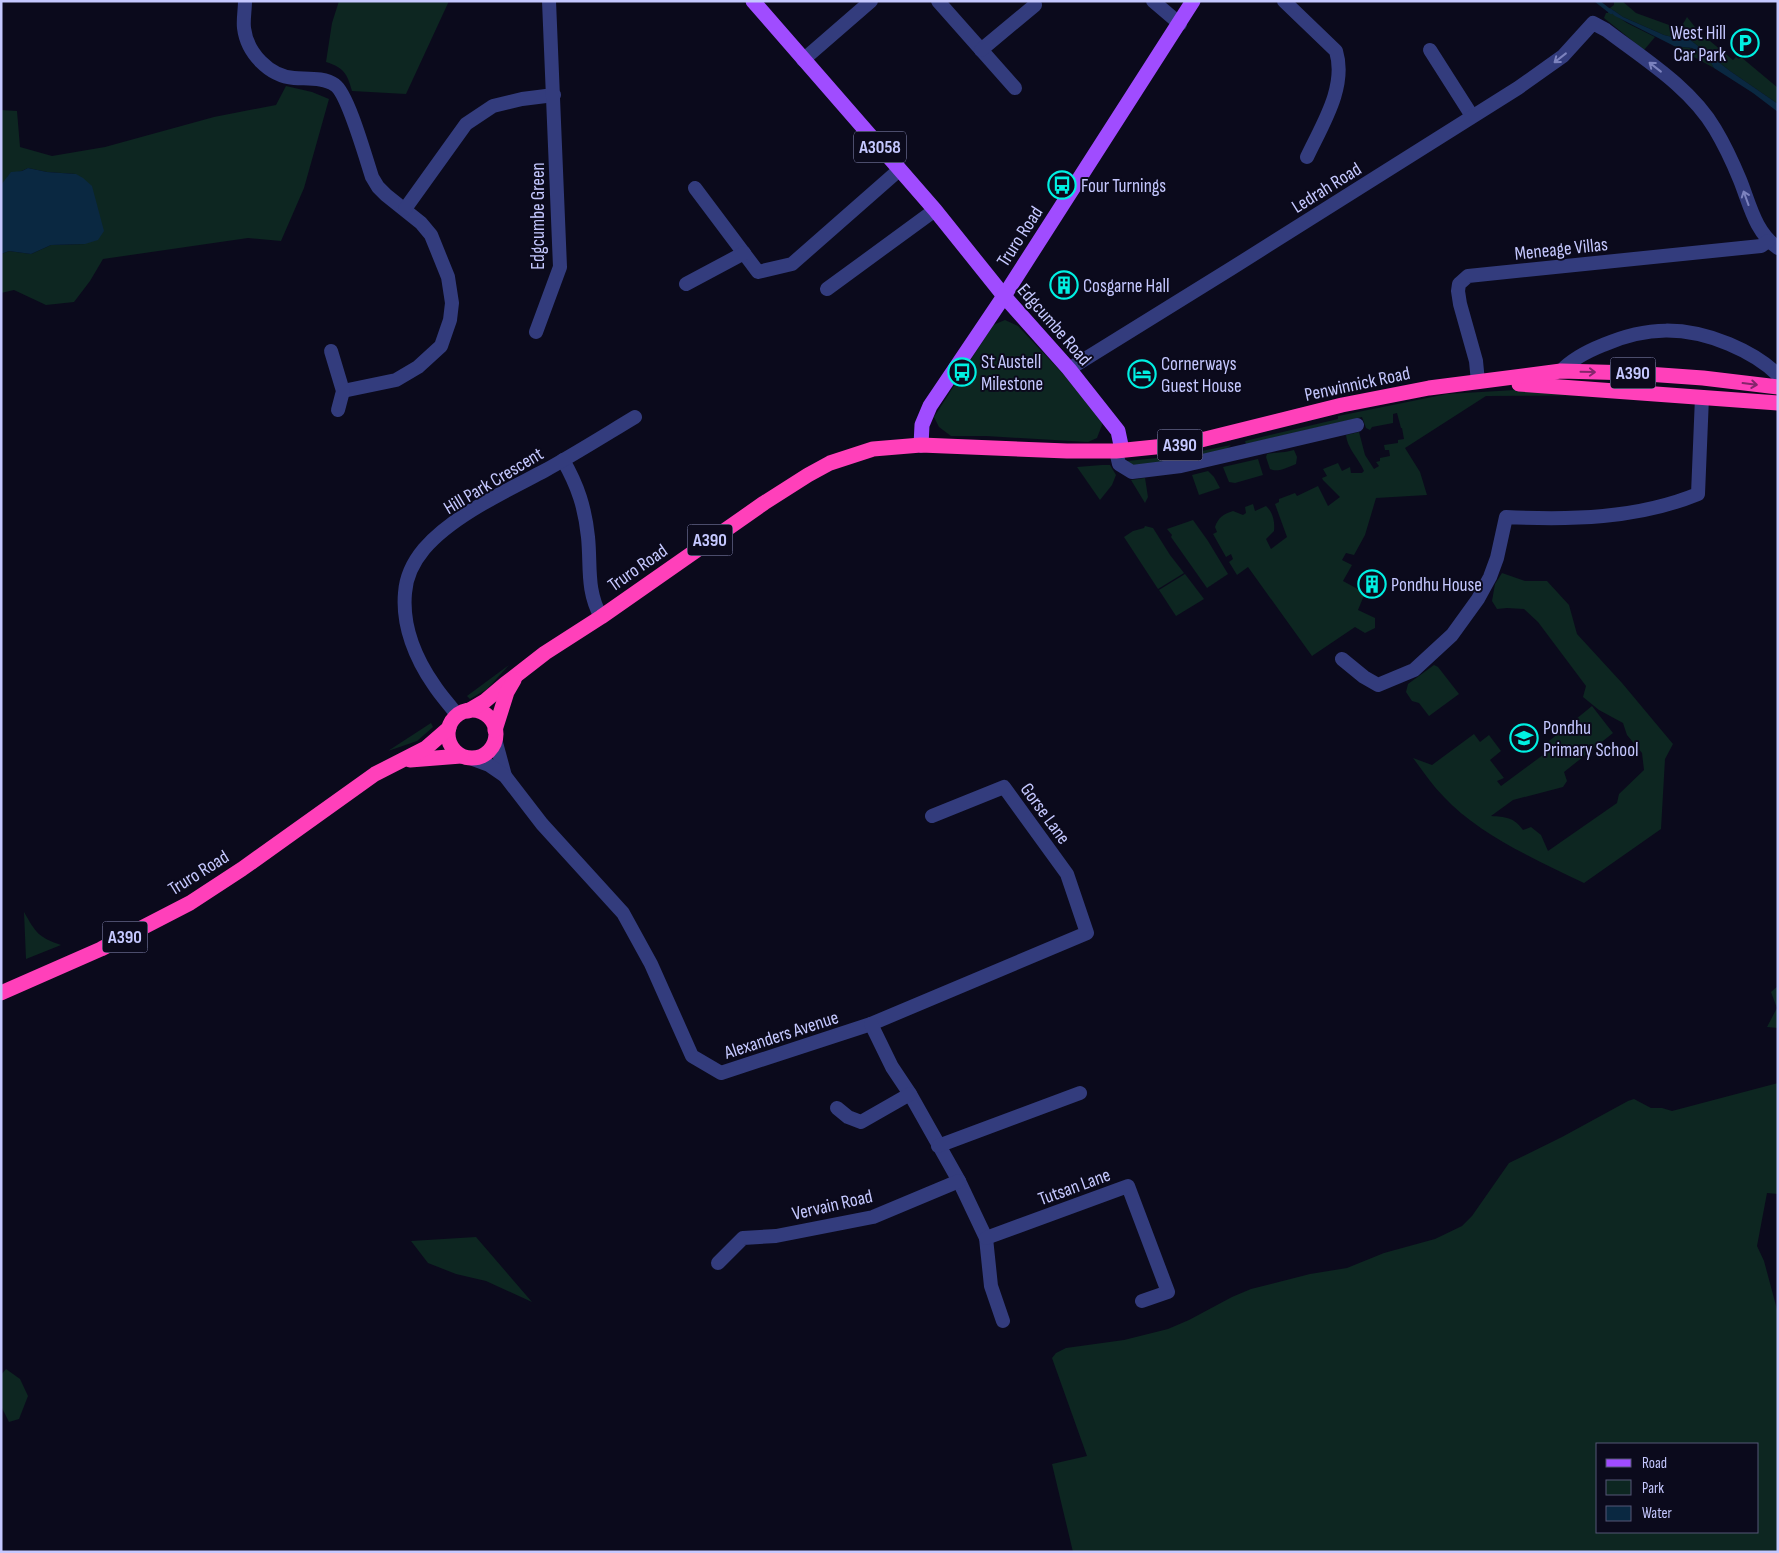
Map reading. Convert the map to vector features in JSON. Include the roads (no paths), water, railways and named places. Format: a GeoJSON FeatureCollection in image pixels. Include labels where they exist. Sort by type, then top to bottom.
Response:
{"type":"FeatureCollection","features":[{"type":"Feature","properties":{"kind":"highway","name":"Penwinnick Road"},"geometry":{"type":"LineString","coordinates":[[969,446],[1067,451],[1119,451],[1185,444],[1342,405],[1429,388],[1560,371],[1633,373],[1778,403]]}},
{"type":"Feature","properties":{"kind":"highway","name":"Penwinnick Road"},"geometry":{"type":"LineString","coordinates":[[1483,382],[1703,388],[1778,387]]}},
{"type":"Feature","properties":{"kind":"highway","name":"Truro Road"},"geometry":{"type":"LineString","coordinates":[[462,713],[485,701],[545,653],[601,617],[764,503],[830,463],[872,449],[921,445],[969,446]]}},
{"type":"Feature","properties":{"kind":"highway","name":"Truro Road"},"geometry":{"type":"LineString","coordinates":[[495,734],[507,692],[516,675]]}},
{"type":"Feature","properties":{"kind":"highway"},"geometry":{"type":"LineString","coordinates":[[480,712],[490,719],[495,734],[492,747],[478,757],[465,757],[452,749],[448,739],[448,728],[452,720],[462,713],[480,712]]}},
{"type":"Feature","properties":{"kind":"highway","name":"Truro Road"},"geometry":{"type":"LineString","coordinates":[[1,993],[101,949],[190,903],[242,869],[375,774],[426,748],[448,728]]}},
{"type":"Feature","properties":{"kind":"highway","name":"Truro Road"},"geometry":{"type":"LineString","coordinates":[[402,761],[465,757]]}},
{"type":"Feature","properties":{"kind":"main road","name":"Edgcumbe Road"},"geometry":{"type":"LineString","coordinates":[[753,1],[935,210],[1004,296],[1068,369],[1118,431],[1119,451]]}},
{"type":"Feature","properties":{"kind":"main road","name":"Truro Road"},"geometry":{"type":"LineString","coordinates":[[921,445],[922,425],[930,406],[1004,296],[1193,1]]}},
{"type":"Feature","properties":{"kind":"street"},"geometry":{"type":"LineString","coordinates":[[245,1],[244,28],[252,50],[270,70],[292,78],[317,79],[336,86],[346,103],[372,177],[378,187],[421,223],[431,236],[448,277],[452,303],[450,320],[441,346],[418,367],[396,380],[343,391]]}},
{"type":"Feature","properties":{"kind":"street","name":"Edgcumbe Green"},"geometry":{"type":"LineString","coordinates":[[536,332],[560,267],[554,96],[548,1]]}},
{"type":"Feature","properties":{"kind":"street"},"geometry":{"type":"LineString","coordinates":[[803,60],[871,1]]}},
{"type":"Feature","properties":{"kind":"street"},"geometry":{"type":"LineString","coordinates":[[938,1],[1015,88]]}},
{"type":"Feature","properties":{"kind":"street"},"geometry":{"type":"LineString","coordinates":[[1153,1],[1180,24]]}},
{"type":"Feature","properties":{"kind":"street"},"geometry":{"type":"LineString","coordinates":[[1284,1],[1336,52],[1340,62],[1339,74],[1330,109],[1307,157]]}},
{"type":"Feature","properties":{"kind":"street"},"geometry":{"type":"LineString","coordinates":[[981,50],[1035,5]]}},
{"type":"Feature","properties":{"kind":"street","name":"Ledrah Road"},"geometry":{"type":"LineString","coordinates":[[1068,369],[1240,264],[1518,88],[1563,56],[1593,23],[1606,30],[1679,86],[1694,102],[1714,128],[1739,178],[1754,220],[1773,245]]}},
{"type":"Feature","properties":{"kind":"street"},"geometry":{"type":"LineString","coordinates":[[1430,50],[1472,116]]}},
{"type":"Feature","properties":{"kind":"street"},"geometry":{"type":"LineString","coordinates":[[405,209],[466,124],[493,106],[522,98],[554,96]]}},
{"type":"Feature","properties":{"kind":"street"},"geometry":{"type":"LineString","coordinates":[[695,188],[758,272],[792,264],[899,170]]}},
{"type":"Feature","properties":{"kind":"street"},"geometry":{"type":"LineString","coordinates":[[827,289],[935,210]]}},
{"type":"Feature","properties":{"kind":"street","name":"Meneage Villas"},"geometry":{"type":"LineString","coordinates":[[1483,382],[1460,304],[1458,291],[1460,284],[1468,276],[1773,245]]}},
{"type":"Feature","properties":{"kind":"street"},"geometry":{"type":"LineString","coordinates":[[686,284],[744,253]]}},
{"type":"Feature","properties":{"kind":"street"},"geometry":{"type":"LineString","coordinates":[[1560,371],[1567,364],[1592,349],[1617,339],[1645,332],[1676,330],[1703,334],[1743,349],[1766,364],[1778,375]]}},
{"type":"Feature","properties":{"kind":"street"},"geometry":{"type":"LineString","coordinates":[[331,351],[343,391],[338,410]]}},
{"type":"Feature","properties":{"kind":"street"},"geometry":{"type":"LineString","coordinates":[[1342,659],[1364,677],[1378,685],[1414,670],[1452,635],[1478,599],[1490,577],[1497,558],[1506,517],[1564,519],[1615,515],[1653,508],[1698,494],[1703,388]]}},
{"type":"Feature","properties":{"kind":"street","name":"Hill Park Crescent"},"geometry":{"type":"LineString","coordinates":[[462,713],[434,686],[415,652],[405,618],[405,593],[408,575],[417,558],[425,547],[450,526],[480,506],[635,417]]}},
{"type":"Feature","properties":{"kind":"street"},"geometry":{"type":"LineString","coordinates":[[1119,451],[1119,464],[1132,472],[1181,466],[1357,425]]}},
{"type":"Feature","properties":{"kind":"street"},"geometry":{"type":"LineString","coordinates":[[1236,432],[1241,452]]}},
{"type":"Feature","properties":{"kind":"street","name":"Hill Park Crescent"},"geometry":{"type":"LineString","coordinates":[[563,460],[575,481],[580,496],[588,538],[590,591],[601,617]]}},
{"type":"Feature","properties":{"kind":"street","name":"Alexanders Avenue"},"geometry":{"type":"LineString","coordinates":[[495,734],[505,776]]}},
{"type":"Feature","properties":{"kind":"street","name":"Alexanders Avenue"},"geometry":{"type":"LineString","coordinates":[[465,757],[489,765],[505,776],[542,824],[623,914],[651,964],[692,1056],[721,1073],[871,1024],[1087,933]]}},
{"type":"Feature","properties":{"kind":"street","name":"Gorse Lane"},"geometry":{"type":"LineString","coordinates":[[932,816],[1004,787],[1067,874],[1087,933]]}},
{"type":"Feature","properties":{"kind":"street"},"geometry":{"type":"LineString","coordinates":[[871,1024],[892,1067],[910,1094],[959,1181],[986,1238],[991,1286],[1003,1321]]}},
{"type":"Feature","properties":{"kind":"street"},"geometry":{"type":"LineString","coordinates":[[938,1146],[1080,1093]]}},
{"type":"Feature","properties":{"kind":"street"},"geometry":{"type":"LineString","coordinates":[[838,1108],[848,1116],[861,1122],[910,1094]]}},
{"type":"Feature","properties":{"kind":"street","name":"Vervain Road"},"geometry":{"type":"LineString","coordinates":[[718,1263],[743,1238],[776,1236],[873,1216],[959,1181]]}},
{"type":"Feature","properties":{"kind":"street","name":"Tutsan Lane"},"geometry":{"type":"LineString","coordinates":[[986,1238],[1128,1186],[1168,1292],[1142,1301]]}},
{"type":"Feature","properties":{"kind":"water"},"geometry":{"type":"Polygon","coordinates":[[[1610,8],[1623,17],[1664,35],[1689,39],[1730,71],[1778,104],[1778,112],[1714,68],[1707,56],[1692,48],[1674,46],[1615,16],[1608,10],[1610,8]]]}},
{"type":"Feature","properties":{"kind":"water"},"geometry":{"type":"Polygon","coordinates":[[[28,168],[47,172],[76,174],[92,186],[104,231],[98,240],[85,244],[51,245],[31,254],[9,251],[1,254],[1,185],[11,172],[22,171],[28,168]]]}},
{"type":"Feature","properties":{"kind":"waterway"},"geometry":{"type":"LineString","coordinates":[[1597,1],[1611,12]]}},
{"type":"Feature","properties":{"kind":"place","name":"West Hill Car Park"},"geometry":{"type":"Point","coordinates":[1745,43]}},
{"type":"Feature","properties":{"kind":"place","name":"Four Turnings"},"geometry":{"type":"Point","coordinates":[1062,185]}},
{"type":"Feature","properties":{"kind":"place","name":"Cosgarne Hall"},"geometry":{"type":"Point","coordinates":[1064,285]}},
{"type":"Feature","properties":{"kind":"place","name":"St Austell Milestone"},"geometry":{"type":"Point","coordinates":[962,372]}},
{"type":"Feature","properties":{"kind":"place","name":"Cornerways Guest House"},"geometry":{"type":"Point","coordinates":[1142,374]}},
{"type":"Feature","properties":{"kind":"place","name":"Pondhu House"},"geometry":{"type":"Point","coordinates":[1372,584]}},
{"type":"Feature","properties":{"kind":"place","name":"Pondhu Primary School"},"geometry":{"type":"Point","coordinates":[1524,738]}}]}
